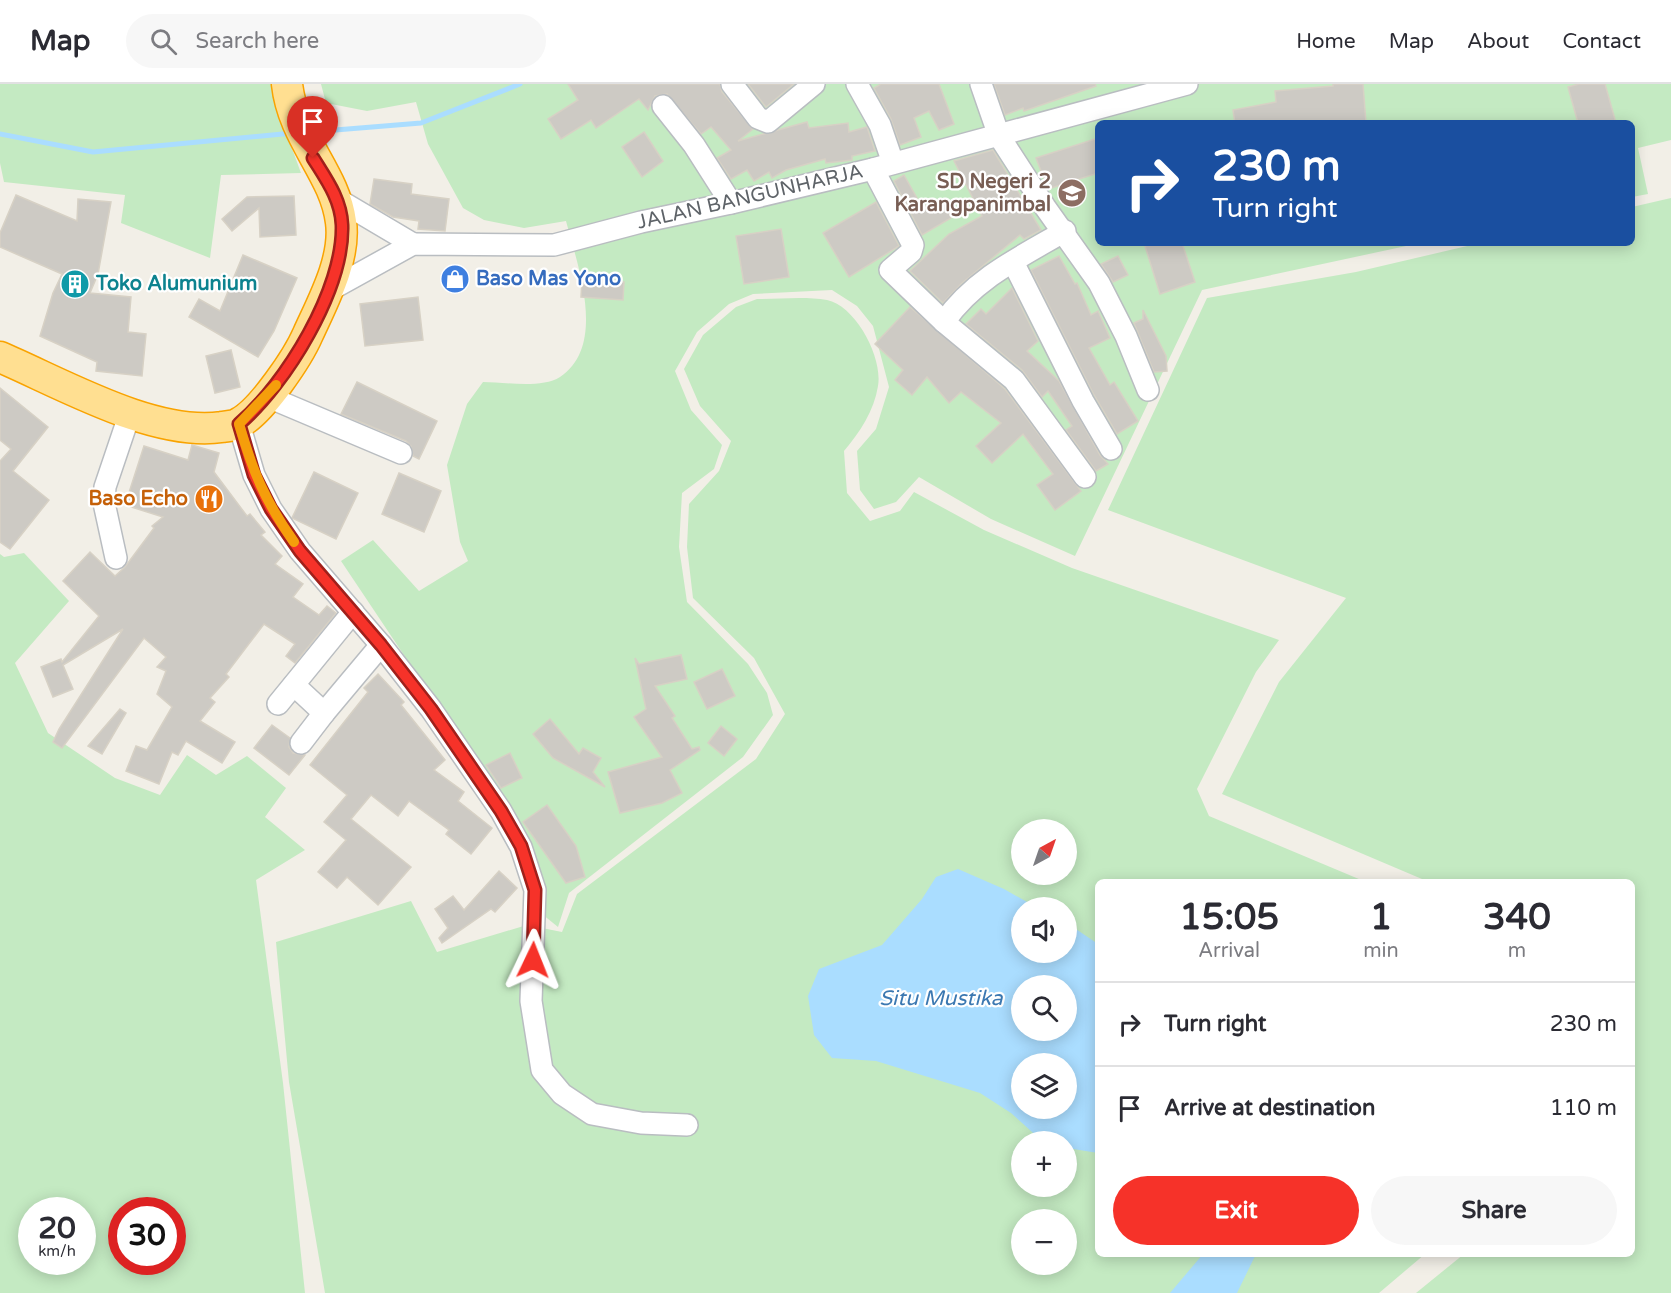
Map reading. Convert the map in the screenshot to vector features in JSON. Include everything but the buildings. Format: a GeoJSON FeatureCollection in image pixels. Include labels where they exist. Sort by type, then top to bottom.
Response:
{"type":"FeatureCollection","features":[{"type":"Feature","properties":{"kind":"highway"},"geometry":{"type":"LineString","coordinates":[[0,357],[130,413],[177,428],[203,430],[239,424],[266,396],[304,342],[328,291],[339,252],[342,225],[337,199],[313,158],[297,124],[287,86]]}},
{"type":"Feature","properties":{"kind":"street"},"geometry":{"type":"LineString","coordinates":[[732,84],[758,118],[768,122],[814,84]]}},
{"type":"Feature","properties":{"kind":"street"},"geometry":{"type":"LineString","coordinates":[[857,84],[880,125],[893,163]]}},
{"type":"Feature","properties":{"kind":"street"},"geometry":{"type":"LineString","coordinates":[[981,84],[999,136],[1045,207],[1065,231],[1099,283],[1126,336],[1148,390]]}},
{"type":"Feature","properties":{"kind":"street","name":"JALAN BANGUNHARJA"},"geometry":{"type":"LineString","coordinates":[[413,244],[554,245],[641,222],[873,169],[1187,84]]}},
{"type":"Feature","properties":{"kind":"street"},"geometry":{"type":"LineString","coordinates":[[663,106],[694,145],[731,203]]}},
{"type":"Feature","properties":{"kind":"street"},"geometry":{"type":"LineString","coordinates":[[873,169],[913,245],[912,252],[890,270],[944,322],[1014,380],[1085,477]]}},
{"type":"Feature","properties":{"kind":"street"},"geometry":{"type":"LineString","coordinates":[[337,199],[413,244]]}},
{"type":"Feature","properties":{"kind":"street"},"geometry":{"type":"LineString","coordinates":[[944,322],[968,292],[1012,262],[1065,231]]}},
{"type":"Feature","properties":{"kind":"street"},"geometry":{"type":"LineString","coordinates":[[328,291],[413,244]]}},
{"type":"Feature","properties":{"kind":"street"},"geometry":{"type":"LineString","coordinates":[[1012,262],[1083,401],[1111,450]]}},
{"type":"Feature","properties":{"kind":"street"},"geometry":{"type":"LineString","coordinates":[[266,396],[401,453]]}},
{"type":"Feature","properties":{"kind":"street"},"geometry":{"type":"LineString","coordinates":[[116,558],[104,503],[105,487],[130,413]]}},
{"type":"Feature","properties":{"kind":"street"},"geometry":{"type":"LineString","coordinates":[[239,424],[254,475],[271,509],[300,551],[381,645],[431,709],[501,811],[521,846],[535,890],[531,1001],[542,1070],[562,1094],[592,1114],[641,1123],[687,1125]]}},
{"type":"Feature","properties":{"kind":"street"},"geometry":{"type":"LineString","coordinates":[[278,704],[353,612]]}},
{"type":"Feature","properties":{"kind":"street"},"geometry":{"type":"LineString","coordinates":[[301,742],[381,645]]}},
{"type":"Feature","properties":{"kind":"street"},"geometry":{"type":"LineString","coordinates":[[294,685],[324,713]]}},
{"type":"Feature","properties":{"kind":"green space"},"geometry":{"type":"Polygon","coordinates":[[[0,84],[273,84],[283,124],[301,173],[221,175],[210,258],[121,223],[125,195],[4,182],[0,163],[0,84]]]}},
{"type":"Feature","properties":{"kind":"green space"},"geometry":{"type":"Polygon","coordinates":[[[321,84],[1671,84],[1671,140],[1638,148],[1648,194],[1635,196],[1635,120],[1095,120],[1095,246],[1406,246],[1202,290],[1075,556],[991,519],[919,477],[896,502],[874,509],[860,490],[857,451],[876,429],[889,387],[873,326],[857,306],[832,290],[753,294],[729,304],[697,332],[675,371],[691,410],[722,445],[714,469],[682,493],[679,547],[687,602],[748,664],[767,693],[773,715],[743,757],[569,893],[558,927],[542,914],[544,881],[529,842],[341,561],[373,540],[419,591],[468,561],[460,542],[447,465],[467,404],[483,382],[533,384],[552,381],[560,377],[574,363],[583,345],[586,325],[582,281],[566,221],[524,228],[484,220],[463,208],[428,144],[416,102],[367,111],[326,103],[321,84]]]}},
{"type":"Feature","properties":{"kind":"green space"},"geometry":{"type":"Polygon","coordinates":[[[1671,198],[1671,1293],[1416,1293],[1460,1257],[1635,1257],[1635,879],[1422,879],[1222,794],[1279,682],[1346,598],[1108,510],[1207,298],[1356,272],[1467,246],[1635,246],[1635,206],[1671,198]]]}},
{"type":"Feature","properties":{"kind":"green space"},"geometry":{"type":"Polygon","coordinates":[[[757,299],[819,299],[838,304],[857,322],[865,335],[872,348],[878,375],[876,395],[866,421],[844,451],[847,493],[870,521],[900,511],[914,492],[984,530],[1072,568],[1279,640],[1256,672],[1197,789],[1209,816],[1359,879],[1095,879],[1095,1257],[1421,1257],[1379,1293],[325,1293],[289,1082],[276,942],[411,901],[437,952],[527,925],[562,932],[577,894],[756,759],[785,714],[754,658],[693,598],[687,547],[689,504],[719,471],[731,441],[700,406],[684,369],[703,335],[736,307],[757,299]]]}},
{"type":"Feature","properties":{"kind":"green space"},"geometry":{"type":"Polygon","coordinates":[[[24,553],[69,601],[15,663],[48,733],[115,778],[160,795],[187,755],[216,775],[247,756],[286,788],[265,817],[305,850],[256,880],[283,1083],[305,1293],[0,1293],[0,554],[4,557],[24,553]]]}},
{"type":"Feature","properties":{"kind":"water","name":"Situ Mustika"},"geometry":{"type":"Polygon","coordinates":[[[958,869],[1018,897],[1011,897],[1011,963],[1077,963],[1077,930],[1095,942],[1095,1153],[1077,1150],[1077,1131],[1031,1131],[1018,1119],[1077,1119],[1077,1053],[1011,1053],[1011,1113],[980,1093],[876,1061],[832,1058],[814,1035],[808,996],[819,969],[882,945],[922,899],[936,877],[958,869]]]}},
{"type":"Feature","properties":{"kind":"water"},"geometry":{"type":"Polygon","coordinates":[[[1200,1257],[1255,1257],[1237,1293],[1170,1293],[1200,1257]]]}},
{"type":"Feature","properties":{"kind":"waterway"},"geometry":{"type":"LineString","coordinates":[[311,132],[421,123],[520,84]]}},
{"type":"Feature","properties":{"kind":"waterway"},"geometry":{"type":"LineString","coordinates":[[0,134],[93,152],[293,133]]}},
{"type":"Feature","properties":{"kind":"slow traffic"},"geometry":{"type":"LineString","coordinates":[[276,385],[253,412],[239,424],[254,475],[271,509],[294,542]]}},
{"type":"Feature","properties":{"kind":"place","name":"SD Negeri 2 Karangpanimbal"},"geometry":{"type":"Point","coordinates":[1072,193]}},
{"type":"Feature","properties":{"kind":"place","name":"Baso Mas Yono"},"geometry":{"type":"Point","coordinates":[455,279]}},
{"type":"Feature","properties":{"kind":"place","name":"Toko Alumunium"},"geometry":{"type":"Point","coordinates":[75,284]}},
{"type":"Feature","properties":{"kind":"place","name":"Baso Echo"},"geometry":{"type":"Point","coordinates":[209,499]}},
{"type":"Feature","properties":{"kind":"route"},"geometry":{"type":"LineString","coordinates":[[313,158],[337,199],[342,225],[339,252],[333,275],[304,342],[278,383],[253,412],[239,424],[254,475],[271,509],[300,551],[381,645],[431,709],[501,811],[521,846],[535,890],[533,960]]}}]}
